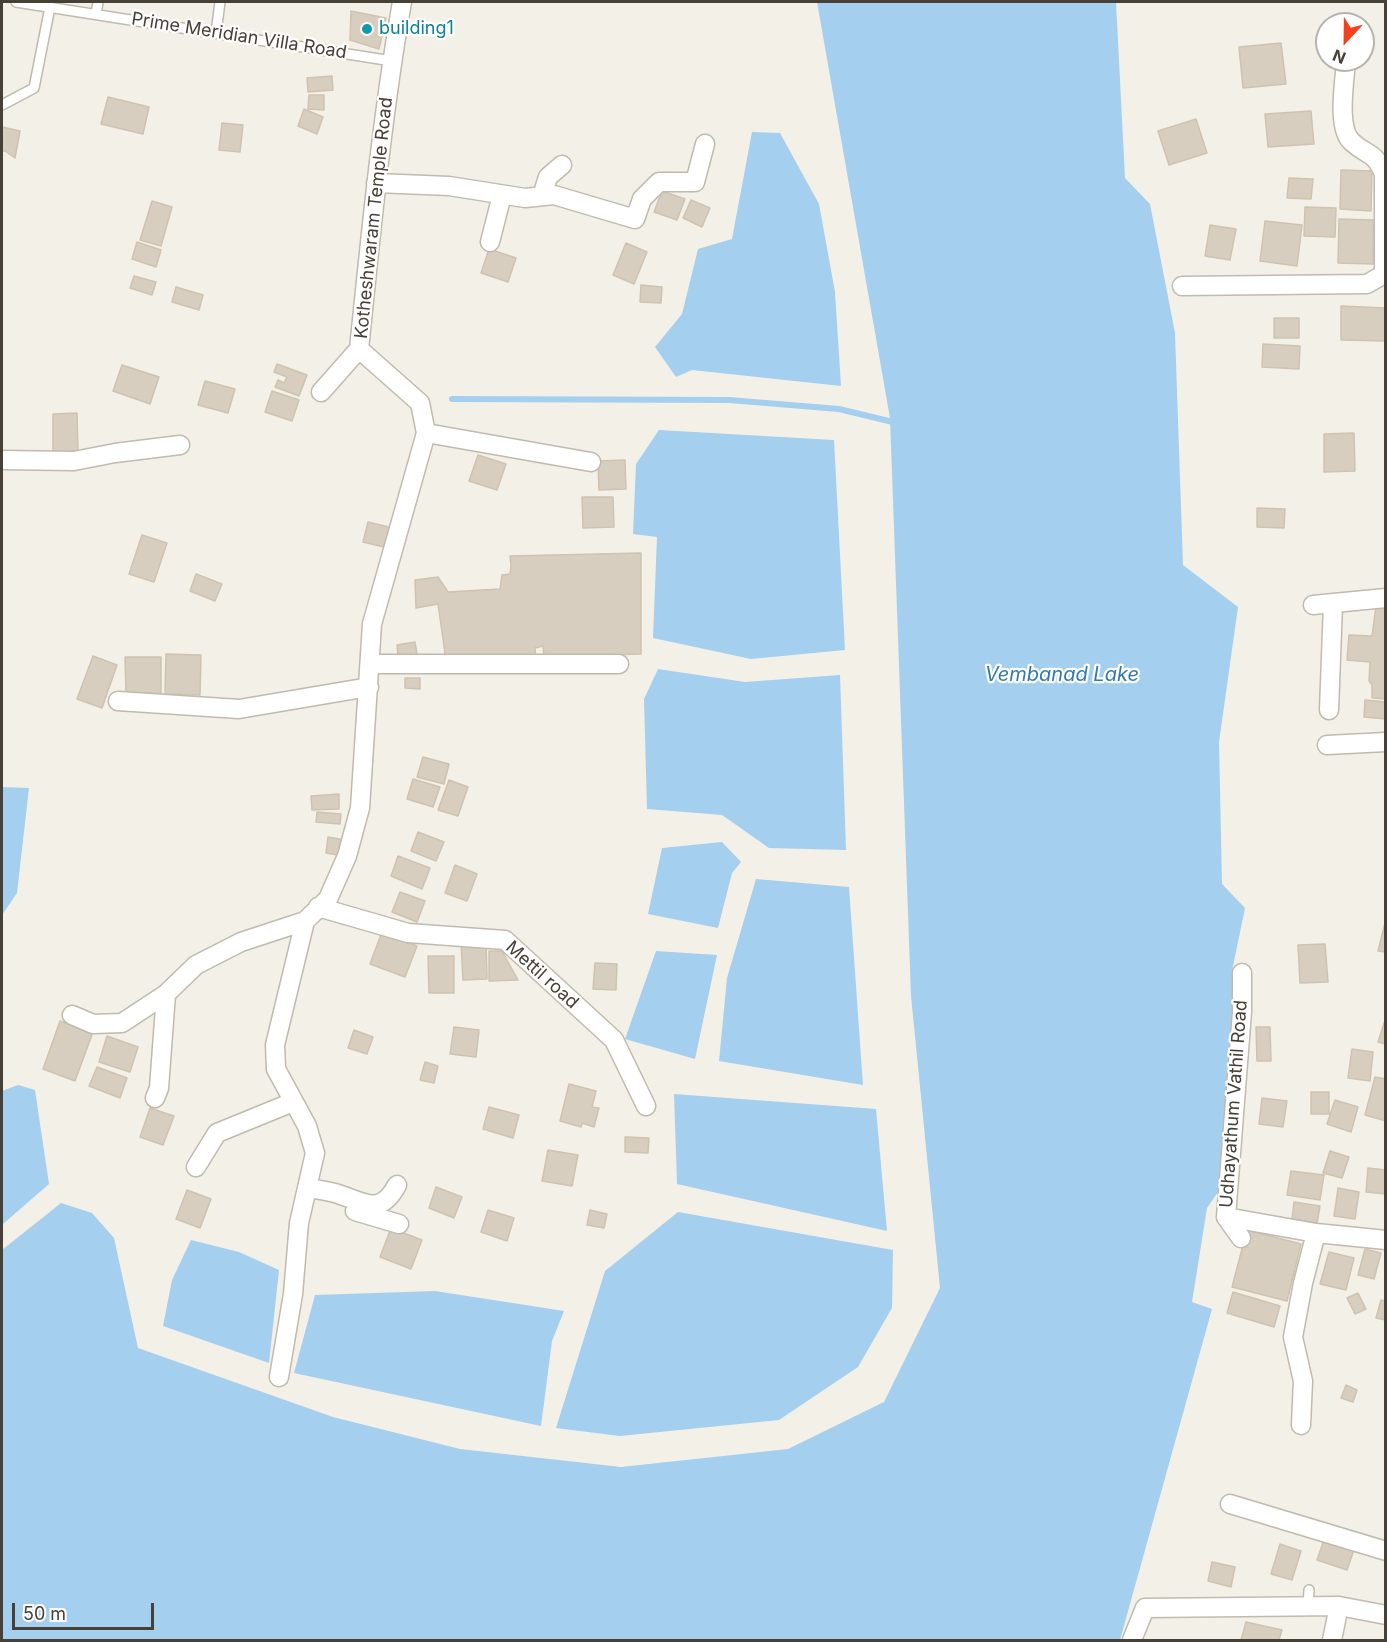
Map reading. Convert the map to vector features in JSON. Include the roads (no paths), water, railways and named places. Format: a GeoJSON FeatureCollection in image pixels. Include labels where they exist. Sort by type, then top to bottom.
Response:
{"type":"FeatureCollection","features":[{"type":"Feature","properties":{"kind":"street","name":"Kotheshwaram Temple Road"},"geometry":{"type":"LineString","coordinates":[[279,1377],[293,1294],[299,1223],[315,1153],[307,1126],[276,1069],[275,1045],[305,921],[327,899],[347,856],[360,808],[372,624],[426,433],[420,403],[359,349],[376,183],[402,2]]}},
{"type":"Feature","properties":{"kind":"street"},"geometry":{"type":"LineString","coordinates":[[1182,286],[1367,284],[1385,274],[1384,174],[1378,159],[1350,141],[1342,123],[1345,72]]}},
{"type":"Feature","properties":{"kind":"street"},"geometry":{"type":"LineString","coordinates":[[376,183],[448,186],[525,198],[554,195],[635,219],[642,200],[659,182],[695,182],[705,144]]}},
{"type":"Feature","properties":{"kind":"street"},"geometry":{"type":"LineString","coordinates":[[542,196],[548,177],[562,165]]}},
{"type":"Feature","properties":{"kind":"street"},"geometry":{"type":"LineString","coordinates":[[490,242],[502,195]]}},
{"type":"Feature","properties":{"kind":"street"},"geometry":{"type":"LineString","coordinates":[[321,392],[359,349]]}},
{"type":"Feature","properties":{"kind":"street"},"geometry":{"type":"LineString","coordinates":[[426,433],[591,462]]}},
{"type":"Feature","properties":{"kind":"street"},"geometry":{"type":"LineString","coordinates":[[2,460],[74,461],[180,445]]}},
{"type":"Feature","properties":{"kind":"street"},"geometry":{"type":"LineString","coordinates":[[1313,605],[1386,598]]}},
{"type":"Feature","properties":{"kind":"street"},"geometry":{"type":"LineString","coordinates":[[1329,710],[1333,604]]}},
{"type":"Feature","properties":{"kind":"street"},"geometry":{"type":"LineString","coordinates":[[370,663],[619,664]]}},
{"type":"Feature","properties":{"kind":"street"},"geometry":{"type":"LineString","coordinates":[[118,701],[239,709],[369,687]]}},
{"type":"Feature","properties":{"kind":"street"},"geometry":{"type":"LineString","coordinates":[[1327,746],[1386,742]]}},
{"type":"Feature","properties":{"kind":"street","name":"Mettil road"},"geometry":{"type":"LineString","coordinates":[[318,907],[408,933],[505,940],[614,1040],[646,1106]]}},
{"type":"Feature","properties":{"kind":"street"},"geometry":{"type":"LineString","coordinates":[[72,1015],[93,1024],[122,1023],[166,994],[196,965],[241,942],[305,921]]}},
{"type":"Feature","properties":{"kind":"street","name":"Udhayathum Vathil Road"},"geometry":{"type":"LineString","coordinates":[[1242,974],[1242,1012],[1226,1217],[1316,1233],[1386,1240]]}},
{"type":"Feature","properties":{"kind":"street"},"geometry":{"type":"LineString","coordinates":[[155,1098],[159,1089],[166,994]]}},
{"type":"Feature","properties":{"kind":"street"},"geometry":{"type":"LineString","coordinates":[[196,1167],[217,1133],[293,1102]]}},
{"type":"Feature","properties":{"kind":"street"},"geometry":{"type":"LineString","coordinates":[[307,1192],[339,1194],[363,1204],[378,1205],[391,1197],[397,1185]]}},
{"type":"Feature","properties":{"kind":"street"},"geometry":{"type":"LineString","coordinates":[[307,1192],[399,1224]]}},
{"type":"Feature","properties":{"kind":"street"},"geometry":{"type":"LineString","coordinates":[[1226,1217],[1241,1238]]}},
{"type":"Feature","properties":{"kind":"street"},"geometry":{"type":"LineString","coordinates":[[1301,1425],[1303,1381],[1293,1337],[1303,1283],[1316,1233]]}},
{"type":"Feature","properties":{"kind":"street"},"geometry":{"type":"LineString","coordinates":[[1230,1504],[1386,1551]]}},
{"type":"Feature","properties":{"kind":"street"},"geometry":{"type":"LineString","coordinates":[[1132,1641],[1145,1608],[1308,1598],[1386,1615]]}},
{"type":"Feature","properties":{"kind":"street"},"geometry":{"type":"LineString","coordinates":[[1332,1641],[1339,1606]]}},
{"type":"Feature","properties":{"kind":"lane","name":"Prime Meridian Villa Road"},"geometry":{"type":"LineString","coordinates":[[16,2],[392,60]]}},
{"type":"Feature","properties":{"kind":"lane"},"geometry":{"type":"LineString","coordinates":[[96,14],[98,2]]}},
{"type":"Feature","properties":{"kind":"lane"},"geometry":{"type":"LineString","coordinates":[[216,33],[220,2]]}},
{"type":"Feature","properties":{"kind":"lane"},"geometry":{"type":"LineString","coordinates":[[2,105],[34,88],[50,7]]}},
{"type":"Feature","properties":{"kind":"water","name":"Vembanad Lake"},"geometry":{"type":"Polygon","coordinates":[[[817,2],[1116,2],[1125,178],[1150,204],[1175,333],[1183,565],[1238,607],[1219,742],[1222,884],[1245,908],[1232,971],[1251,988],[1243,1036],[1227,1066],[1225,1182],[1207,1208],[1192,1302],[1212,1309],[1120,1640],[2,1640],[2,1250],[61,1203],[92,1213],[114,1238],[138,1348],[333,1417],[460,1449],[621,1467],[788,1449],[884,1402],[940,1288],[911,996],[890,418],[817,2]]]}},
{"type":"Feature","properties":{"kind":"water"},"geometry":{"type":"Polygon","coordinates":[[[752,132],[780,133],[819,204],[835,292],[841,386],[692,370],[676,377],[655,347],[682,314],[698,249],[732,239],[752,132]]]}},
{"type":"Feature","properties":{"kind":"water"},"geometry":{"type":"Polygon","coordinates":[[[659,430],[834,440],[845,650],[751,659],[653,638],[657,537],[633,534],[636,464],[659,430]]]}},
{"type":"Feature","properties":{"kind":"water"},"geometry":{"type":"Polygon","coordinates":[[[658,669],[745,682],[840,675],[846,850],[769,848],[722,815],[647,809],[644,699],[658,669]]]}},
{"type":"Feature","properties":{"kind":"water"},"geometry":{"type":"Polygon","coordinates":[[[2,787],[29,788],[17,893],[2,915],[2,787]]]}},
{"type":"Feature","properties":{"kind":"water"},"geometry":{"type":"Polygon","coordinates":[[[722,842],[741,862],[732,873],[718,928],[648,914],[662,848],[722,842]]]}},
{"type":"Feature","properties":{"kind":"water"},"geometry":{"type":"Polygon","coordinates":[[[756,879],[849,887],[863,1085],[719,1061],[727,978],[756,879]]]}},
{"type":"Feature","properties":{"kind":"water"},"geometry":{"type":"Polygon","coordinates":[[[656,951],[717,955],[695,1059],[625,1039],[656,951]]]}},
{"type":"Feature","properties":{"kind":"water"},"geometry":{"type":"Polygon","coordinates":[[[18,1085],[35,1090],[49,1184],[3,1224],[2,1091],[18,1085]]]}},
{"type":"Feature","properties":{"kind":"water"},"geometry":{"type":"Polygon","coordinates":[[[674,1094],[876,1109],[887,1231],[677,1184],[674,1094]]]}},
{"type":"Feature","properties":{"kind":"water"},"geometry":{"type":"Polygon","coordinates":[[[678,1212],[893,1250],[892,1308],[858,1367],[779,1420],[620,1436],[556,1428],[605,1271],[678,1212]]]}},
{"type":"Feature","properties":{"kind":"water"},"geometry":{"type":"Polygon","coordinates":[[[191,1240],[239,1252],[279,1270],[269,1363],[163,1326],[172,1280],[191,1240]]]}},
{"type":"Feature","properties":{"kind":"water"},"geometry":{"type":"Polygon","coordinates":[[[435,1291],[564,1311],[552,1341],[541,1426],[294,1373],[315,1295],[435,1291]]]}},
{"type":"Feature","properties":{"kind":"waterway"},"geometry":{"type":"LineString","coordinates":[[452,399],[729,400],[839,409],[897,423]]}},
{"type":"Feature","properties":{"kind":"place","name":"building1"},"geometry":{"type":"Point","coordinates":[367,29]}}]}
